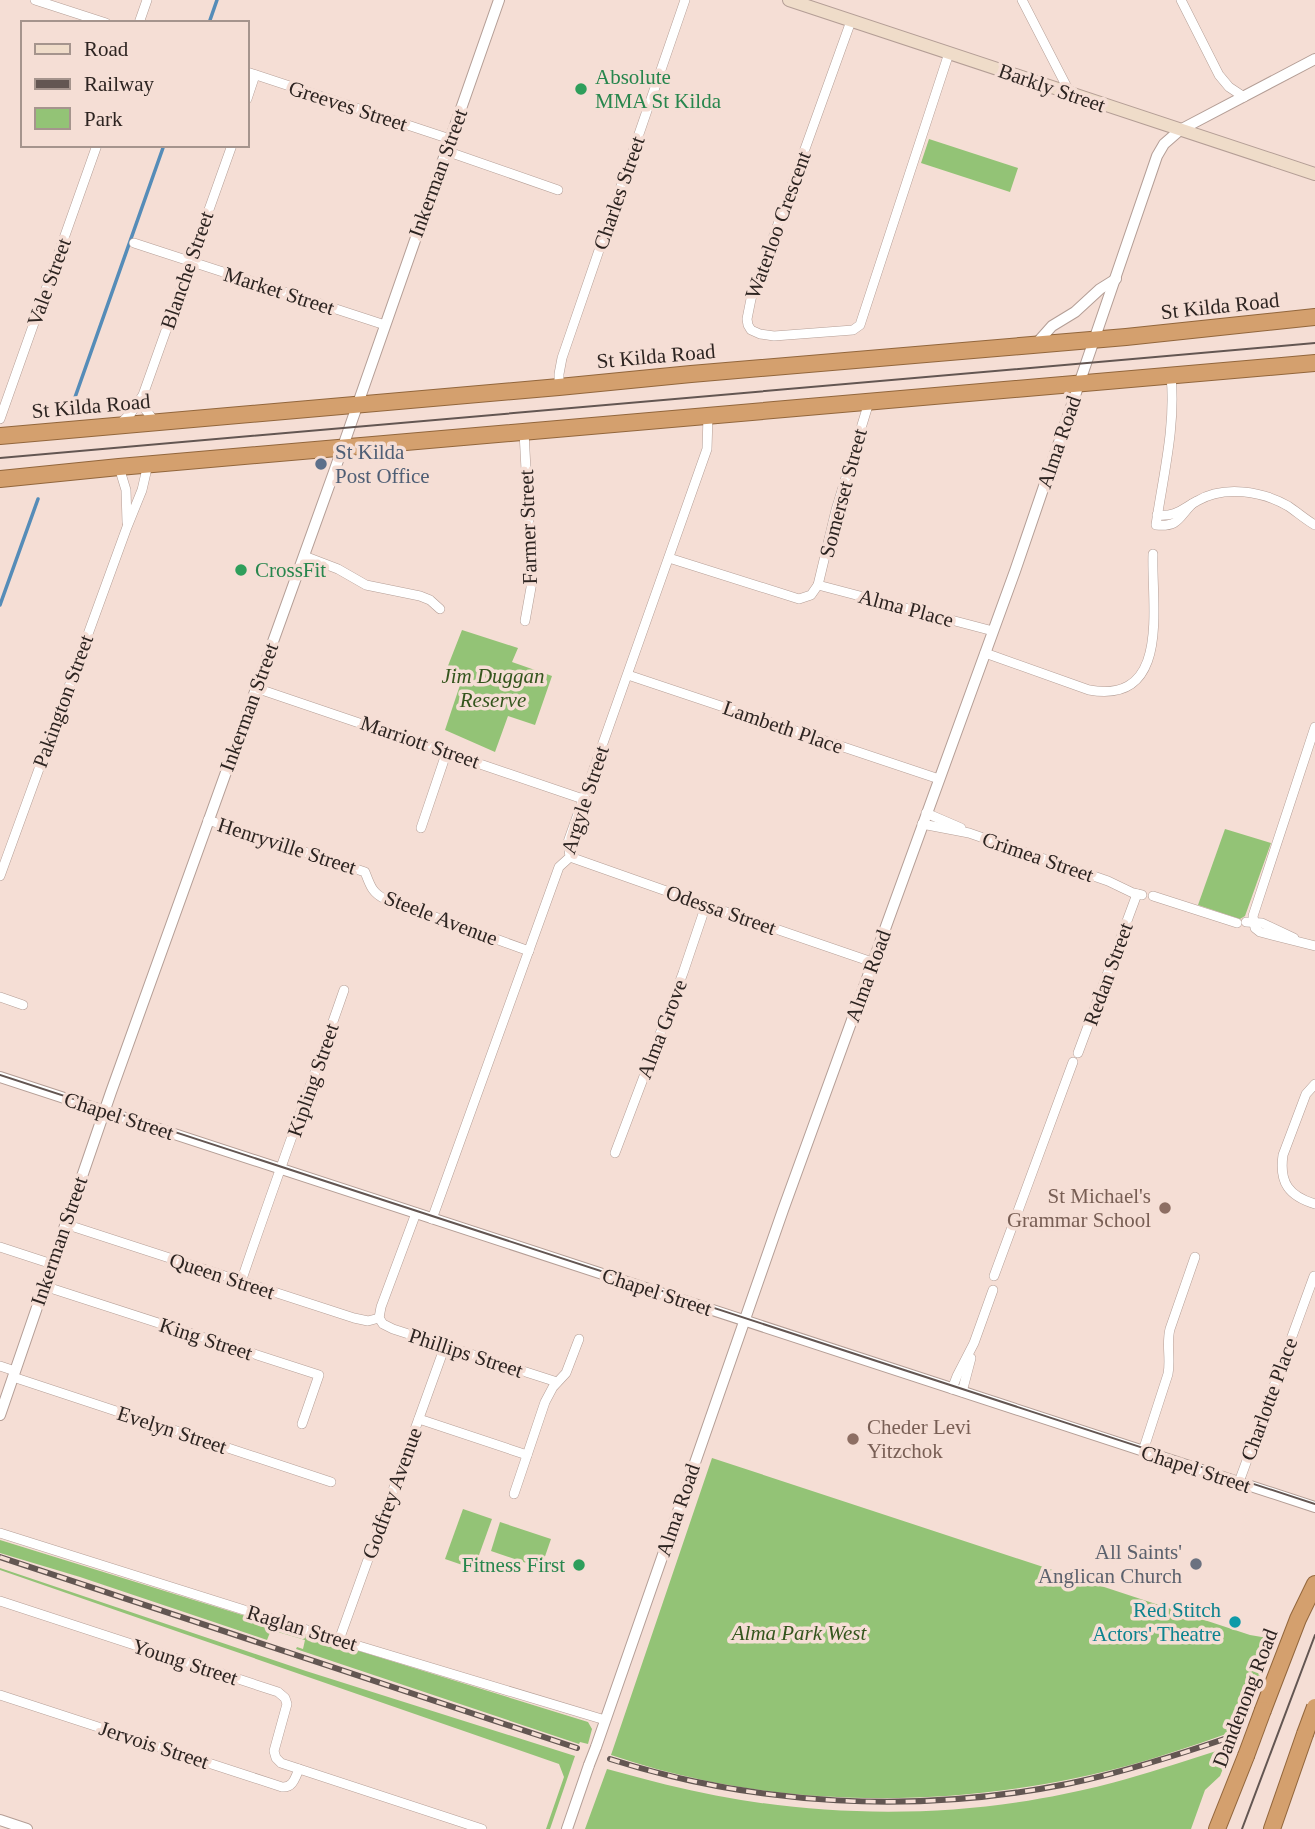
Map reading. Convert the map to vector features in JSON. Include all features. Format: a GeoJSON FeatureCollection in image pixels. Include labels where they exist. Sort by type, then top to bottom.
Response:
{"type":"FeatureCollection","features":[{"type":"Feature","properties":{"kind":"highway","name":"St Kilda Road"},"geometry":{"type":"LineString","coordinates":[[0,436],[1315,317]]}},
{"type":"Feature","properties":{"kind":"highway"},"geometry":{"type":"LineString","coordinates":[[0,479],[1315,363]]}},
{"type":"Feature","properties":{"kind":"highway","name":"Dandenong Road"},"geometry":{"type":"LineString","coordinates":[[1217,1829],[1298,1619],[1315,1584]]}},
{"type":"Feature","properties":{"kind":"highway"},"geometry":{"type":"LineString","coordinates":[[1272,1829],[1315,1707]]}},
{"type":"Feature","properties":{"kind":"main road","name":"Barkly Street"},"geometry":{"type":"LineString","coordinates":[[789,0],[806,3],[851,21],[1315,174]]}},
{"type":"Feature","properties":{"kind":"street"},"geometry":{"type":"LineString","coordinates":[[35,0],[101,21]]}},
{"type":"Feature","properties":{"kind":"street"},"geometry":{"type":"LineString","coordinates":[[140,21],[147,0]]}},
{"type":"Feature","properties":{"kind":"street","name":"Inkerman Street"},"geometry":{"type":"LineString","coordinates":[[0,1415],[104,1111],[343,448],[499,0]]}},
{"type":"Feature","properties":{"kind":"street","name":"Charles Street"},"geometry":{"type":"LineString","coordinates":[[559,387],[560,366],[571,332],[685,0]]}},
{"type":"Feature","properties":{"kind":"street"},"geometry":{"type":"LineString","coordinates":[[1022,0],[1070,93]]}},
{"type":"Feature","properties":{"kind":"street"},"geometry":{"type":"LineString","coordinates":[[1181,0],[1223,81],[1244,97]]}},
{"type":"Feature","properties":{"kind":"street","name":"Waterloo Crescent"},"geometry":{"type":"LineString","coordinates":[[851,21],[751,299],[747,319],[748,325],[755,333],[774,336],[840,331],[853,330],[860,325],[949,53]]}},
{"type":"Feature","properties":{"kind":"street"},"geometry":{"type":"LineString","coordinates":[[1180,130],[1315,59]]}},
{"type":"Feature","properties":{"kind":"street"},"geometry":{"type":"LineString","coordinates":[[248,93],[251,74]]}},
{"type":"Feature","properties":{"kind":"street","name":"Greeves Street"},"geometry":{"type":"LineString","coordinates":[[251,74],[450,139]]}},
{"type":"Feature","properties":{"kind":"street","name":"Alma Road"},"geometry":{"type":"LineString","coordinates":[[567,1829],[744,1321],[993,631],[1157,156],[1164,144],[1180,130]]}},
{"type":"Feature","properties":{"kind":"street","name":"Vale Street"},"geometry":{"type":"LineString","coordinates":[[0,419],[96,147]]}},
{"type":"Feature","properties":{"kind":"street","name":"Blanche Street"},"geometry":{"type":"LineString","coordinates":[[119,425],[143,395],[231,147]]}},
{"type":"Feature","properties":{"kind":"street"},"geometry":{"type":"LineString","coordinates":[[446,151],[558,190]]}},
{"type":"Feature","properties":{"kind":"street","name":"Market Street"},"geometry":{"type":"LineString","coordinates":[[134,243],[385,325]]}},
{"type":"Feature","properties":{"kind":"street"},"geometry":{"type":"LineString","coordinates":[[1036,344],[1052,326],[1075,312],[1100,289],[1116,279]]}},
{"type":"Feature","properties":{"kind":"street"},"geometry":{"type":"LineString","coordinates":[[1171,376],[1172,410],[1156,520],[1168,526],[1174,524],[1192,504],[1212,495],[1224,492],[1253,493],[1276,500],[1315,526]]}},
{"type":"Feature","properties":{"kind":"street"},"geometry":{"type":"LineString","coordinates":[[143,395],[145,409],[155,422]]}},
{"type":"Feature","properties":{"kind":"street","name":"Somerset Street"},"geometry":{"type":"LineString","coordinates":[[818,585],[836,510],[869,402]]}},
{"type":"Feature","properties":{"kind":"street","name":"Argyle Street"},"geometry":{"type":"LineString","coordinates":[[432,1219],[559,867],[570,857],[568,842],[707,449],[708,416]]}},
{"type":"Feature","properties":{"kind":"street","name":"Farmer Street"},"geometry":{"type":"LineString","coordinates":[[524,432],[532,582],[524,621]]}},
{"type":"Feature","properties":{"kind":"street","name":"Pakington Street"},"geometry":{"type":"LineString","coordinates":[[0,876],[142,490],[148,464]]}},
{"type":"Feature","properties":{"kind":"street","name":"Pakington Street"},"geometry":{"type":"LineString","coordinates":[[119,467],[127,490],[127,527]]}},
{"type":"Feature","properties":{"kind":"street"},"geometry":{"type":"LineString","coordinates":[[985,653],[1093,690],[1106,691],[1127,687],[1141,674],[1150,654],[1154,607],[1153,554]]}},
{"type":"Feature","properties":{"kind":"street"},"geometry":{"type":"LineString","coordinates":[[304,555],[366,584],[420,596],[440,609]]}},
{"type":"Feature","properties":{"kind":"street"},"geometry":{"type":"LineString","coordinates":[[669,558],[799,599],[811,595],[818,585]]}},
{"type":"Feature","properties":{"kind":"street","name":"Alma Place"},"geometry":{"type":"LineString","coordinates":[[818,585],[993,631]]}},
{"type":"Feature","properties":{"kind":"street","name":"Lambeth Place"},"geometry":{"type":"LineString","coordinates":[[628,675],[939,779]]}},
{"type":"Feature","properties":{"kind":"street","name":"Marriott Street"},"geometry":{"type":"LineString","coordinates":[[256,688],[583,799]]}},
{"type":"Feature","properties":{"kind":"street"},"geometry":{"type":"LineString","coordinates":[[1245,922],[1254,909],[1315,727]]}},
{"type":"Feature","properties":{"kind":"street"},"geometry":{"type":"LineString","coordinates":[[421,828],[447,751]]}},
{"type":"Feature","properties":{"kind":"street","name":"Crimea Street"},"geometry":{"type":"LineString","coordinates":[[924,818],[1108,881],[1133,887],[1140,895]]}},
{"type":"Feature","properties":{"kind":"street","name":"Henryville Street"},"geometry":{"type":"LineString","coordinates":[[208,820],[365,872]]}},
{"type":"Feature","properties":{"kind":"street","name":"Odessa Street"},"geometry":{"type":"LineString","coordinates":[[570,857],[872,962]]}},
{"type":"Feature","properties":{"kind":"street","name":"Steele Avenue"},"geometry":{"type":"LineString","coordinates":[[365,872],[371,888],[384,899],[529,951]]}},
{"type":"Feature","properties":{"kind":"street","name":"Redan Street"},"geometry":{"type":"LineString","coordinates":[[1079,1053],[1140,895]]}},
{"type":"Feature","properties":{"kind":"street"},"geometry":{"type":"LineString","coordinates":[[1153,896],[1245,922],[1260,932],[1315,946]]}},
{"type":"Feature","properties":{"kind":"street","name":"Alma Grove"},"geometry":{"type":"LineString","coordinates":[[615,1153],[706,905]]}},
{"type":"Feature","properties":{"kind":"street","name":"Kipling Street"},"geometry":{"type":"LineString","coordinates":[[242,1282],[344,990]]}},
{"type":"Feature","properties":{"kind":"street"},"geometry":{"type":"LineString","coordinates":[[0,997],[23,1005]]}},
{"type":"Feature","properties":{"kind":"street"},"geometry":{"type":"LineString","coordinates":[[994,1276],[1073,1062]]}},
{"type":"Feature","properties":{"kind":"street","name":"Chapel Street"},"geometry":{"type":"LineString","coordinates":[[0,1077],[1315,1507]]}},
{"type":"Feature","properties":{"kind":"street"},"geometry":{"type":"LineString","coordinates":[[1315,1084],[1306,1094],[1283,1155],[1282,1166],[1285,1183],[1290,1191],[1315,1204]]}},
{"type":"Feature","properties":{"kind":"street"},"geometry":{"type":"LineString","coordinates":[[379,1318],[416,1213]]}},
{"type":"Feature","properties":{"kind":"street","name":"Queen Street"},"geometry":{"type":"LineString","coordinates":[[65,1224],[354,1318],[368,1321],[379,1318]]}},
{"type":"Feature","properties":{"kind":"street"},"geometry":{"type":"LineString","coordinates":[[0,1247],[51,1264]]}},
{"type":"Feature","properties":{"kind":"street"},"geometry":{"type":"LineString","coordinates":[[1143,1451],[1170,1367],[1167,1345],[1170,1329],[1195,1257]]}},
{"type":"Feature","properties":{"kind":"street","name":"Charlotte Place"},"geometry":{"type":"LineString","coordinates":[[1239,1482],[1314,1276]]}},
{"type":"Feature","properties":{"kind":"street","name":"King Street"},"geometry":{"type":"LineString","coordinates":[[44,1286],[319,1375],[302,1424]]}},
{"type":"Feature","properties":{"kind":"street"},"geometry":{"type":"LineString","coordinates":[[957,1391],[993,1290]]}},
{"type":"Feature","properties":{"kind":"street","name":"Phillips Street"},"geometry":{"type":"LineString","coordinates":[[379,1318],[386,1327],[557,1382]]}},
{"type":"Feature","properties":{"kind":"street"},"geometry":{"type":"LineString","coordinates":[[514,1494],[545,1402],[566,1373],[579,1339]]}},
{"type":"Feature","properties":{"kind":"street","name":"Godfrey Avenue"},"geometry":{"type":"LineString","coordinates":[[339,1640],[444,1346]]}},
{"type":"Feature","properties":{"kind":"street","name":"Evelyn Street"},"geometry":{"type":"LineString","coordinates":[[0,1366],[14,1374],[331,1482]]}},
{"type":"Feature","properties":{"kind":"street"},"geometry":{"type":"LineString","coordinates":[[419,1419],[527,1455]]}},
{"type":"Feature","properties":{"kind":"street","name":"Raglan Street"},"geometry":{"type":"LineString","coordinates":[[0,1534],[605,1720]]}},
{"type":"Feature","properties":{"kind":"street","name":"Young Street"},"geometry":{"type":"LineString","coordinates":[[0,1601],[282,1695],[287,1704],[275,1755],[281,1763],[299,1769]]}},
{"type":"Feature","properties":{"kind":"street","name":"Jervois Street"},"geometry":{"type":"LineString","coordinates":[[0,1695],[282,1787],[293,1783],[299,1769]]}},
{"type":"Feature","properties":{"kind":"street"},"geometry":{"type":"LineString","coordinates":[[299,1769],[482,1829]]}},
{"type":"Feature","properties":{"kind":"street"},"geometry":{"type":"LineString","coordinates":[[0,1820],[27,1829]]}},
{"type":"Feature","properties":{"kind":"green space"},"geometry":{"type":"Polygon","coordinates":[[[929,139],[1018,168],[1010,192],[921,163],[929,139]]]}},
{"type":"Feature","properties":{"kind":"green space","name":"Jim Duggan Reserve"},"geometry":{"type":"Polygon","coordinates":[[[462,630],[518,648],[512,662],[552,676],[535,725],[508,716],[495,752],[445,730],[461,682],[444,676],[462,630]]]}},
{"type":"Feature","properties":{"kind":"green space"},"geometry":{"type":"Polygon","coordinates":[[[1225,829],[1271,843],[1245,916],[1240,919],[1198,905],[1225,829]]]}},
{"type":"Feature","properties":{"kind":"green space","name":"Alma Park West"},"geometry":{"type":"Polygon","coordinates":[[[712,1458],[1250,1635],[1274,1639],[1265,1668],[1238,1730],[1183,1749],[1090,1775],[971,1794],[910,1798],[849,1798],[728,1785],[611,1755],[712,1458]]]}},
{"type":"Feature","properties":{"kind":"green space"},"geometry":{"type":"Polygon","coordinates":[[[463,1509],[492,1519],[474,1569],[445,1559],[463,1509]]]}},
{"type":"Feature","properties":{"kind":"green space"},"geometry":{"type":"Polygon","coordinates":[[[500,1522],[551,1539],[541,1568],[491,1551],[500,1522]]]}},
{"type":"Feature","properties":{"kind":"green space"},"geometry":{"type":"Polygon","coordinates":[[[0,1540],[588,1722],[592,1729],[588,1744],[579,1744],[296,1649],[303,1649],[305,1640],[271,1630],[267,1640],[0,1553],[0,1540]]]}},
{"type":"Feature","properties":{"kind":"green space"},"geometry":{"type":"Polygon","coordinates":[[[0,1568],[306,1671],[575,1756],[550,1829],[546,1829],[564,1777],[559,1764],[0,1568]]]}},
{"type":"Feature","properties":{"kind":"green space"},"geometry":{"type":"Polygon","coordinates":[[[1232,1746],[1220,1776],[1205,1790],[1191,1829],[585,1829],[607,1769],[690,1790],[781,1806],[903,1812],[984,1807],[1085,1790],[1232,1746]]]}},
{"type":"Feature","properties":{"kind":"waterway"},"geometry":{"type":"LineString","coordinates":[[210,21],[217,0]]}},
{"type":"Feature","properties":{"kind":"waterway"},"geometry":{"type":"LineString","coordinates":[[73,403],[163,147]]}},
{"type":"Feature","properties":{"kind":"waterway"},"geometry":{"type":"LineString","coordinates":[[0,605],[38,499]]}},
{"type":"Feature","properties":{"kind":"tram line"},"geometry":{"type":"LineString","coordinates":[[0,458],[1315,343]]}},
{"type":"Feature","properties":{"kind":"tram line"},"geometry":{"type":"LineString","coordinates":[[0,1075],[1315,1504]]}},
{"type":"Feature","properties":{"kind":"tram line"},"geometry":{"type":"LineString","coordinates":[[1242,1829],[1315,1635]]}},
{"type":"Feature","properties":{"kind":"railway"},"geometry":{"type":"LineString","coordinates":[[0,1557],[577,1748]]}},
{"type":"Feature","properties":{"kind":"railway"},"geometry":{"type":"LineString","coordinates":[[610,1759],[722,1787],[779,1795],[895,1802],[953,1799],[1067,1784],[1153,1762],[1236,1735]]}},
{"type":"Feature","properties":{"kind":"place","name":"Absolute MMA St Kilda"},"geometry":{"type":"Point","coordinates":[581,89]}},
{"type":"Feature","properties":{"kind":"place","name":"St Kilda Post Office"},"geometry":{"type":"Point","coordinates":[321,464]}},
{"type":"Feature","properties":{"kind":"place","name":"CrossFit"},"geometry":{"type":"Point","coordinates":[241,570]}},
{"type":"Feature","properties":{"kind":"place","name":"St Michael's Grammar School"},"geometry":{"type":"Point","coordinates":[1165,1208]}},
{"type":"Feature","properties":{"kind":"place","name":"Cheder Levi Yitzchok"},"geometry":{"type":"Point","coordinates":[853,1439]}},
{"type":"Feature","properties":{"kind":"place","name":"All Saints' Anglican Church"},"geometry":{"type":"Point","coordinates":[1196,1564]}},
{"type":"Feature","properties":{"kind":"place","name":"Fitness First"},"geometry":{"type":"Point","coordinates":[579,1565]}},
{"type":"Feature","properties":{"kind":"place","name":"Red Stitch Actors' Theatre"},"geometry":{"type":"Point","coordinates":[1235,1622]}}]}
